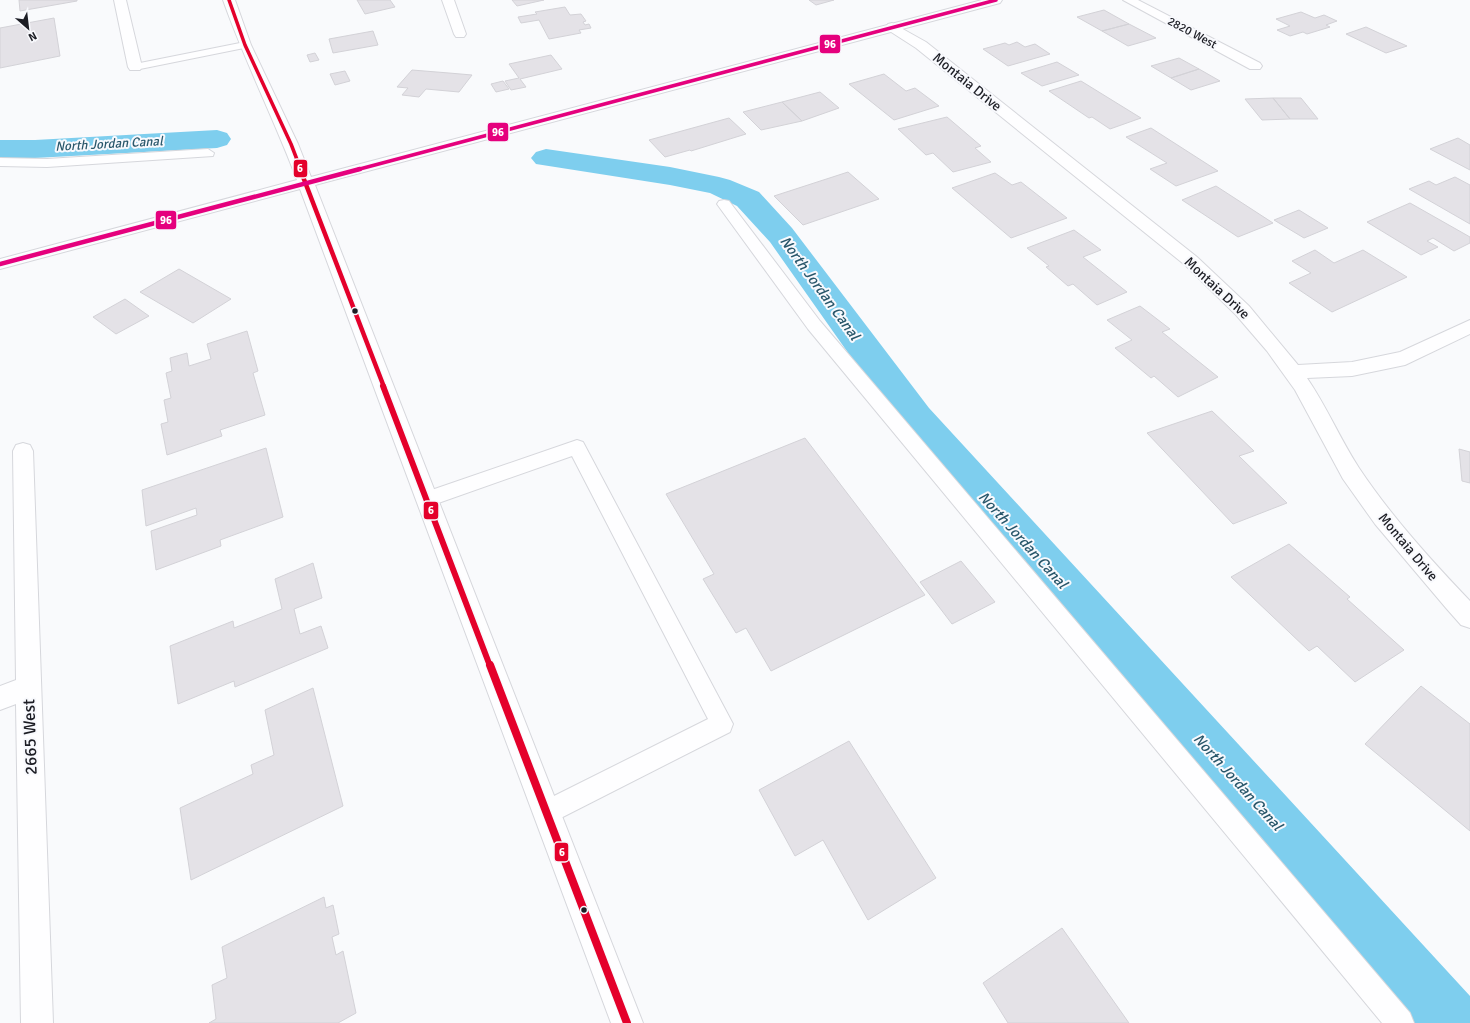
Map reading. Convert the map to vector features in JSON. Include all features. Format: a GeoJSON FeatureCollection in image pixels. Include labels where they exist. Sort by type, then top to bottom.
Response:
{"type":"FeatureCollection","features":[{"type":"Feature","properties":{"kind":"main road"},"geometry":{"type":"LineString","coordinates":[[120,0],[135,67]]}},
{"type":"Feature","properties":{"kind":"main road"},"geometry":{"type":"LineString","coordinates":[[229,0],[245,45],[291,144],[307,184],[627,1023]]}},
{"type":"Feature","properties":{"kind":"main road"},"geometry":{"type":"LineString","coordinates":[[448,0],[460,34]]}},
{"type":"Feature","properties":{"kind":"main road"},"geometry":{"type":"LineString","coordinates":[[0,264],[307,184],[996,0]]}},
{"type":"Feature","properties":{"kind":"main road","name":"2820 West"},"geometry":{"type":"LineString","coordinates":[[1129,0],[1255,66]]}},
{"type":"Feature","properties":{"kind":"main road","name":"Montaia Drive"},"geometry":{"type":"LineString","coordinates":[[892,27],[921,46],[1190,261],[1220,287],[1247,315],[1293,372],[1314,405],[1356,481],[1386,524],[1425,570],[1470,616]]}},
{"type":"Feature","properties":{"kind":"main road"},"geometry":{"type":"LineString","coordinates":[[1293,372],[1352,369],[1404,358],[1470,326]]}},
{"type":"Feature","properties":{"kind":"main road","name":"2665 West"},"geometry":{"type":"LineString","coordinates":[[24,451],[28,687],[37,1023]]}},
{"type":"Feature","properties":{"kind":"main road"},"geometry":{"type":"LineString","coordinates":[[0,698],[28,687]]}},
{"type":"Feature","properties":{"kind":"lane"},"geometry":{"type":"LineString","coordinates":[[135,67],[245,45]]}},
{"type":"Feature","properties":{"kind":"lane"},"geometry":{"type":"LineString","coordinates":[[0,162],[47,163],[208,152]]}},
{"type":"Feature","properties":{"kind":"lane"},"geometry":{"type":"LineString","coordinates":[[724,204],[814,325],[1400,1023]]}},
{"type":"Feature","properties":{"kind":"lane"},"geometry":{"type":"LineString","coordinates":[[427,499],[578,447],[722,724],[547,813]]}},
{"type":"Feature","properties":{"kind":"building"},"geometry":{"type":"Polygon","coordinates":[[[19,0],[77,0],[77,1],[20,11],[19,0]]]}},
{"type":"Feature","properties":{"kind":"building"},"geometry":{"type":"Polygon","coordinates":[[[357,0],[390,0],[395,7],[365,14],[357,0]]]}},
{"type":"Feature","properties":{"kind":"building"},"geometry":{"type":"Polygon","coordinates":[[[512,0],[544,0],[517,6],[512,0]]]}},
{"type":"Feature","properties":{"kind":"building"},"geometry":{"type":"Polygon","coordinates":[[[809,0],[834,0],[816,5],[809,0]]]}},
{"type":"Feature","properties":{"kind":"building"},"geometry":{"type":"Polygon","coordinates":[[[565,7],[570,15],[581,14],[586,21],[583,22],[585,25],[589,24],[591,28],[579,30],[581,33],[549,39],[539,20],[521,23],[518,17],[537,14],[535,12],[565,7]]]}},
{"type":"Feature","properties":{"kind":"building"},"geometry":{"type":"Polygon","coordinates":[[[1104,10],[1129,24],[1102,31],[1077,17],[1104,10]]]}},
{"type":"Feature","properties":{"kind":"building"},"geometry":{"type":"Polygon","coordinates":[[[1301,12],[1315,18],[1324,15],[1337,21],[1326,25],[1330,27],[1307,34],[1303,32],[1290,36],[1277,30],[1290,26],[1276,19],[1301,12]]]}},
{"type":"Feature","properties":{"kind":"building"},"geometry":{"type":"Polygon","coordinates":[[[54,18],[60,56],[0,68],[0,28],[54,18]]]}},
{"type":"Feature","properties":{"kind":"building"},"geometry":{"type":"Polygon","coordinates":[[[1129,24],[1156,38],[1128,46],[1102,31],[1129,24]]]}},
{"type":"Feature","properties":{"kind":"building"},"geometry":{"type":"Polygon","coordinates":[[[1366,27],[1407,46],[1386,53],[1346,34],[1366,27]]]}},
{"type":"Feature","properties":{"kind":"building"},"geometry":{"type":"Polygon","coordinates":[[[373,31],[378,45],[333,53],[329,39],[373,31]]]}},
{"type":"Feature","properties":{"kind":"building"},"geometry":{"type":"Polygon","coordinates":[[[1017,42],[1025,47],[1035,44],[1050,54],[1008,66],[983,49],[1005,43],[1009,45],[1017,42]]]}},
{"type":"Feature","properties":{"kind":"building"},"geometry":{"type":"Polygon","coordinates":[[[315,53],[319,60],[310,62],[307,55],[315,53]]]}},
{"type":"Feature","properties":{"kind":"building"},"geometry":{"type":"Polygon","coordinates":[[[551,55],[562,69],[520,79],[526,87],[511,90],[505,81],[519,78],[509,64],[551,55]]]}},
{"type":"Feature","properties":{"kind":"building"},"geometry":{"type":"Polygon","coordinates":[[[1179,58],[1199,69],[1171,78],[1151,66],[1179,58]]]}},
{"type":"Feature","properties":{"kind":"building"},"geometry":{"type":"Polygon","coordinates":[[[1057,62],[1079,75],[1042,86],[1021,73],[1057,62]]]}},
{"type":"Feature","properties":{"kind":"building"},"geometry":{"type":"Polygon","coordinates":[[[1199,69],[1220,81],[1191,90],[1171,78],[1199,69]]]}},
{"type":"Feature","properties":{"kind":"building"},"geometry":{"type":"Polygon","coordinates":[[[412,70],[472,75],[459,92],[426,89],[419,97],[402,95],[408,88],[397,87],[412,70]]]}},
{"type":"Feature","properties":{"kind":"building"},"geometry":{"type":"Polygon","coordinates":[[[345,71],[350,81],[335,85],[330,74],[345,71]]]}},
{"type":"Feature","properties":{"kind":"building"},"geometry":{"type":"Polygon","coordinates":[[[884,74],[906,91],[915,88],[939,106],[894,120],[849,84],[884,74]]]}},
{"type":"Feature","properties":{"kind":"building"},"geometry":{"type":"Polygon","coordinates":[[[503,81],[509,89],[496,92],[491,84],[503,81]]]}},
{"type":"Feature","properties":{"kind":"building"},"geometry":{"type":"Polygon","coordinates":[[[1081,81],[1141,118],[1110,129],[1092,117],[1089,118],[1049,91],[1081,81]]]}},
{"type":"Feature","properties":{"kind":"building"},"geometry":{"type":"Polygon","coordinates":[[[820,92],[839,108],[802,121],[782,102],[820,92]]]}},
{"type":"Feature","properties":{"kind":"building"},"geometry":{"type":"Polygon","coordinates":[[[1273,98],[1301,98],[1318,119],[1290,119],[1273,98]]]}},
{"type":"Feature","properties":{"kind":"building"},"geometry":{"type":"Polygon","coordinates":[[[1273,98],[1290,119],[1262,120],[1245,99],[1273,98]]]}},
{"type":"Feature","properties":{"kind":"building"},"geometry":{"type":"Polygon","coordinates":[[[782,102],[802,121],[761,130],[743,112],[782,102]]]}},
{"type":"Feature","properties":{"kind":"building"},"geometry":{"type":"Polygon","coordinates":[[[947,117],[981,146],[975,148],[991,162],[953,172],[933,153],[926,155],[898,129],[947,117]]]}},
{"type":"Feature","properties":{"kind":"building"},"geometry":{"type":"Polygon","coordinates":[[[729,118],[746,134],[691,151],[665,157],[649,140],[729,118]]]}},
{"type":"Feature","properties":{"kind":"building"},"geometry":{"type":"Polygon","coordinates":[[[1151,128],[1218,171],[1176,186],[1150,169],[1167,163],[1126,137],[1151,128]]]}},
{"type":"Feature","properties":{"kind":"building"},"geometry":{"type":"Polygon","coordinates":[[[1458,138],[1470,145],[1470,170],[1430,149],[1458,138]]]}},
{"type":"Feature","properties":{"kind":"building"},"geometry":{"type":"Polygon","coordinates":[[[848,172],[879,199],[803,225],[774,196],[848,172]]]}},
{"type":"Feature","properties":{"kind":"building"},"geometry":{"type":"Polygon","coordinates":[[[995,173],[1012,185],[1021,182],[1067,218],[1011,238],[952,188],[995,173]]]}},
{"type":"Feature","properties":{"kind":"building"},"geometry":{"type":"Polygon","coordinates":[[[1455,177],[1470,185],[1470,224],[1409,189],[1429,181],[1436,185],[1455,177]]]}},
{"type":"Feature","properties":{"kind":"building"},"geometry":{"type":"Polygon","coordinates":[[[1216,186],[1273,223],[1238,237],[1182,200],[1216,186]]]}},
{"type":"Feature","properties":{"kind":"building"},"geometry":{"type":"Polygon","coordinates":[[[1410,203],[1470,237],[1470,243],[1454,251],[1433,238],[1427,241],[1438,247],[1421,255],[1367,222],[1410,203]]]}},
{"type":"Feature","properties":{"kind":"building"},"geometry":{"type":"Polygon","coordinates":[[[1299,210],[1328,228],[1304,238],[1274,220],[1299,210]]]}},
{"type":"Feature","properties":{"kind":"building"},"geometry":{"type":"Polygon","coordinates":[[[1074,230],[1101,250],[1083,257],[1127,292],[1097,305],[1073,284],[1068,286],[1046,267],[1049,266],[1027,248],[1074,230]]]}},
{"type":"Feature","properties":{"kind":"building"},"geometry":{"type":"Polygon","coordinates":[[[1315,250],[1334,263],[1363,250],[1407,277],[1332,312],[1289,283],[1311,273],[1292,261],[1315,250]]]}},
{"type":"Feature","properties":{"kind":"building"},"geometry":{"type":"Polygon","coordinates":[[[179,269],[231,299],[193,323],[140,292],[179,269]]]}},
{"type":"Feature","properties":{"kind":"building"},"geometry":{"type":"Polygon","coordinates":[[[125,299],[149,316],[116,334],[93,317],[125,299]]]}},
{"type":"Feature","properties":{"kind":"building"},"geometry":{"type":"Polygon","coordinates":[[[1140,306],[1170,329],[1162,332],[1218,377],[1178,397],[1154,376],[1151,378],[1115,348],[1132,340],[1107,320],[1140,306]]]}},
{"type":"Feature","properties":{"kind":"building"},"geometry":{"type":"Polygon","coordinates":[[[247,331],[258,371],[253,373],[265,415],[220,430],[222,436],[167,455],[161,424],[168,422],[164,400],[171,398],[166,373],[172,371],[170,358],[187,353],[189,366],[211,359],[207,344],[247,331]]]}},
{"type":"Feature","properties":{"kind":"building"},"geometry":{"type":"Polygon","coordinates":[[[1212,411],[1254,451],[1239,456],[1287,503],[1233,524],[1147,433],[1212,411]]]}},
{"type":"Feature","properties":{"kind":"building"},"geometry":{"type":"Polygon","coordinates":[[[805,438],[925,595],[771,671],[746,628],[736,633],[703,579],[714,574],[666,494],[805,438]]]}},
{"type":"Feature","properties":{"kind":"building"},"geometry":{"type":"Polygon","coordinates":[[[266,448],[283,517],[220,540],[221,546],[156,570],[151,531],[197,515],[196,508],[146,526],[142,490],[266,448]]]}},
{"type":"Feature","properties":{"kind":"building"},"geometry":{"type":"Polygon","coordinates":[[[1459,449],[1470,452],[1470,483],[1462,481],[1459,449]]]}},
{"type":"Feature","properties":{"kind":"building"},"geometry":{"type":"Polygon","coordinates":[[[1289,544],[1350,597],[1347,599],[1404,650],[1355,682],[1317,646],[1309,651],[1231,577],[1289,544]]]}},
{"type":"Feature","properties":{"kind":"building"},"geometry":{"type":"Polygon","coordinates":[[[961,561],[995,602],[952,624],[920,582],[961,561]]]}},
{"type":"Feature","properties":{"kind":"building"},"geometry":{"type":"Polygon","coordinates":[[[313,563],[322,598],[294,609],[300,634],[321,626],[328,648],[235,687],[234,681],[178,704],[170,646],[233,621],[234,628],[282,609],[275,579],[313,563]]]}},
{"type":"Feature","properties":{"kind":"building"},"geometry":{"type":"Polygon","coordinates":[[[1421,686],[1470,724],[1470,831],[1365,744],[1421,686]]]}},
{"type":"Feature","properties":{"kind":"building"},"geometry":{"type":"Polygon","coordinates":[[[313,688],[343,806],[191,880],[180,808],[253,774],[251,765],[274,755],[265,710],[313,688]]]}},
{"type":"Feature","properties":{"kind":"building"},"geometry":{"type":"Polygon","coordinates":[[[849,741],[936,878],[868,920],[823,840],[795,856],[759,790],[849,741]]]}},
{"type":"Feature","properties":{"kind":"building"},"geometry":{"type":"Polygon","coordinates":[[[324,897],[326,908],[333,905],[339,934],[332,937],[336,955],[343,951],[356,1013],[338,1023],[209,1023],[216,1019],[212,985],[227,978],[222,947],[324,897]]]}},
{"type":"Feature","properties":{"kind":"building"},"geometry":{"type":"Polygon","coordinates":[[[1062,928],[1129,1023],[1008,1023],[983,983],[1062,928]]]}},
{"type":"Feature","properties":{"kind":"waterway","name":"North Jordan Canal"},"geometry":{"type":"LineString","coordinates":[[0,149],[35,149],[217,139]]}},
{"type":"Feature","properties":{"kind":"waterway","name":"North Jordan Canal"},"geometry":{"type":"LineString","coordinates":[[546,158],[670,176],[719,186],[748,199],[781,235],[915,418],[1452,1023]]}},
{"type":"Feature","properties":{"kind":"transit line","name":"6"},"geometry":{"type":"LineString","coordinates":[[229,0],[245,45],[291,144],[627,1023]]}},
{"type":"Feature","properties":{"kind":"transit line","name":"96"},"geometry":{"type":"LineString","coordinates":[[0,264],[996,0]]}}]}
